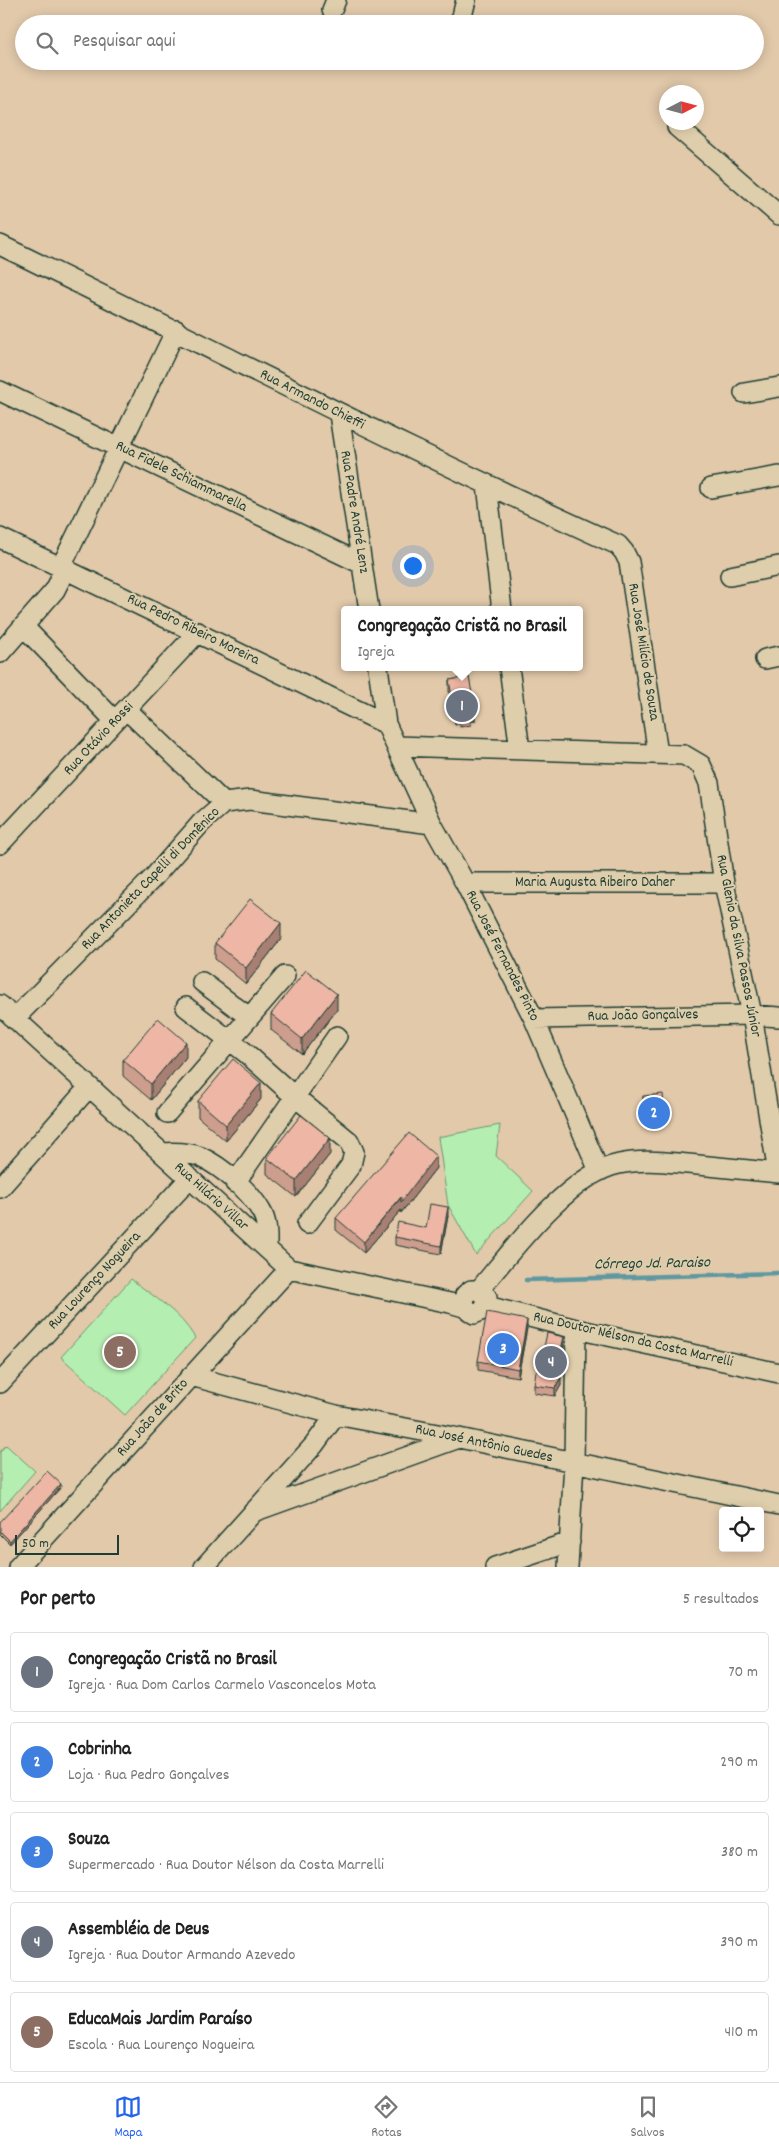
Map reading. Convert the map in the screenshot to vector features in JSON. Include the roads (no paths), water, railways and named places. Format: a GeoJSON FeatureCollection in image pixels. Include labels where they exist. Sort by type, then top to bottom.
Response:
{"type":"FeatureCollection","features":[{"type":"Feature","properties":{"kind":"street"},"geometry":{"type":"LineString","coordinates":[[462,15],[466,0]]}},
{"type":"Feature","properties":{"kind":"street"},"geometry":{"type":"LineString","coordinates":[[680,130],[779,215]]}},
{"type":"Feature","properties":{"kind":"street","name":"Rua Armando Chieffi"},"geometry":{"type":"LineString","coordinates":[[0,244],[176,330],[339,414],[486,485],[618,544],[624,552]]}},
{"type":"Feature","properties":{"kind":"street"},"geometry":{"type":"LineString","coordinates":[[0,653],[55,590],[60,580],[61,567],[176,330]]}},
{"type":"Feature","properties":{"kind":"street"},"geometry":{"type":"LineString","coordinates":[[744,393],[779,387]]}},
{"type":"Feature","properties":{"kind":"street","name":"Rua Fidele Schiammarella"},"geometry":{"type":"LineString","coordinates":[[0,391],[362,564]]}},
{"type":"Feature","properties":{"kind":"street","name":"Rua Padre André Lenz"},"geometry":{"type":"LineString","coordinates":[[339,414],[368,606]]}},
{"type":"Feature","properties":{"kind":"street"},"geometry":{"type":"LineString","coordinates":[[711,488],[779,476]]}},
{"type":"Feature","properties":{"kind":"street"},"geometry":{"type":"LineString","coordinates":[[486,485],[501,606]]}},
{"type":"Feature","properties":{"kind":"street","name":"Rua Pedro Ribeiro Moreira"},"geometry":{"type":"LineString","coordinates":[[0,538],[386,724]]}},
{"type":"Feature","properties":{"kind":"street","name":"Rua José Milício de Souza"},"geometry":{"type":"LineString","coordinates":[[624,552],[630,568],[658,754]]}},
{"type":"Feature","properties":{"kind":"street"},"geometry":{"type":"LineString","coordinates":[[730,576],[779,566]]}},
{"type":"Feature","properties":{"kind":"street"},"geometry":{"type":"LineString","coordinates":[[24,627],[121,715],[224,803]]}},
{"type":"Feature","properties":{"kind":"street","name":"Rua Otávio Rossi"},"geometry":{"type":"LineString","coordinates":[[0,844],[198,632]]}},
{"type":"Feature","properties":{"kind":"street"},"geometry":{"type":"LineString","coordinates":[[379,671],[386,724],[396,746]]}},
{"type":"Feature","properties":{"kind":"street"},"geometry":{"type":"LineString","coordinates":[[510,671],[520,750]]}},
{"type":"Feature","properties":{"kind":"street","name":"Rua Glenio da Silva Passos Júnior"},"geometry":{"type":"LineString","coordinates":[[396,746],[684,755],[701,765],[709,783],[724,884],[752,1015],[779,1173]]}},
{"type":"Feature","properties":{"kind":"street","name":"Rua José Fernandes Pinto"},"geometry":{"type":"LineString","coordinates":[[396,746],[432,824],[465,883],[534,1019],[598,1171]]}},
{"type":"Feature","properties":{"kind":"street","name":"Rua Antonieta Capelli di Domênico"},"geometry":{"type":"LineString","coordinates":[[14,1018],[153,878],[202,822],[224,803],[250,800],[432,824]]}},
{"type":"Feature","properties":{"kind":"street","name":"Maria Augusta Ribeiro Daher"},"geometry":{"type":"LineString","coordinates":[[465,883],[724,884]]}},
{"type":"Feature","properties":{"kind":"street"},"geometry":{"type":"LineString","coordinates":[[167,1113],[285,976]]}},
{"type":"Feature","properties":{"kind":"street"},"geometry":{"type":"LineString","coordinates":[[202,982],[249,1017]]}},
{"type":"Feature","properties":{"kind":"street","name":"Rua Hilário Villar"},"geometry":{"type":"LineString","coordinates":[[0,1005],[289,1269]]}},
{"type":"Feature","properties":{"kind":"street"},"geometry":{"type":"LineString","coordinates":[[186,1008],[229,1039],[349,1141],[354,1152],[351,1165],[307,1224]]}},
{"type":"Feature","properties":{"kind":"street","name":"Rua João Gonçalves"},"geometry":{"type":"LineString","coordinates":[[534,1019],[752,1015],[779,1017]]}},
{"type":"Feature","properties":{"kind":"street"},"geometry":{"type":"LineString","coordinates":[[235,1183],[337,1036]]}},
{"type":"Feature","properties":{"kind":"street"},"geometry":{"type":"LineString","coordinates":[[0,1188],[89,1087]]}},
{"type":"Feature","properties":{"kind":"street"},"geometry":{"type":"LineString","coordinates":[[162,1153],[182,1152],[200,1157],[215,1165],[235,1183],[262,1212],[267,1230],[268,1249]]}},
{"type":"Feature","properties":{"kind":"street"},"geometry":{"type":"LineString","coordinates":[[289,1269],[464,1307],[470,1312],[478,1314],[485,1309],[483,1298],[541,1216],[598,1171],[618,1164],[642,1161],[779,1173]]}},
{"type":"Feature","properties":{"kind":"street","name":"Rua Lourenço Nogueira"},"geometry":{"type":"LineString","coordinates":[[0,1383],[190,1178]]}},
{"type":"Feature","properties":{"kind":"street","name":"Rua João de Brito"},"geometry":{"type":"LineString","coordinates":[[18,1567],[289,1269]]}},
{"type":"Feature","properties":{"kind":"street","name":"Rua Doutor Nélson da Costa Marrelli"},"geometry":{"type":"LineString","coordinates":[[483,1298],[576,1329],[779,1373]]}},
{"type":"Feature","properties":{"kind":"street"},"geometry":{"type":"LineString","coordinates":[[568,1567],[574,1462],[576,1329]]}},
{"type":"Feature","properties":{"kind":"street","name":"Rua José Antônio Guedes"},"geometry":{"type":"LineString","coordinates":[[191,1376],[336,1415],[460,1438],[779,1505]]}},
{"type":"Feature","properties":{"kind":"street"},"geometry":{"type":"LineString","coordinates":[[204,1567],[314,1445],[336,1415]]}},
{"type":"Feature","properties":{"kind":"street"},"geometry":{"type":"LineString","coordinates":[[253,1512],[460,1438]]}},
{"type":"Feature","properties":{"kind":"street"},"geometry":{"type":"LineString","coordinates":[[495,1567],[570,1542]]}},
{"type":"Feature","properties":{"kind":"waterway","name":"Córrego Jd. Paraiso"},"geometry":{"type":"LineString","coordinates":[[526,1280],[779,1273]]}},
{"type":"Feature","properties":{"kind":"place","name":"Congregação Cristã no Brasil"},"geometry":{"type":"Point","coordinates":[462,706]}},
{"type":"Feature","properties":{"kind":"place","name":"Cobrinha"},"geometry":{"type":"Point","coordinates":[654,1113]}},
{"type":"Feature","properties":{"kind":"place","name":"Souza"},"geometry":{"type":"Point","coordinates":[503,1349]}},
{"type":"Feature","properties":{"kind":"place","name":"EducaMais Jardim Paraíso"},"geometry":{"type":"Point","coordinates":[120,1352]}},
{"type":"Feature","properties":{"kind":"place","name":"Assembléia de Deus"},"geometry":{"type":"Point","coordinates":[551,1362]}}]}
